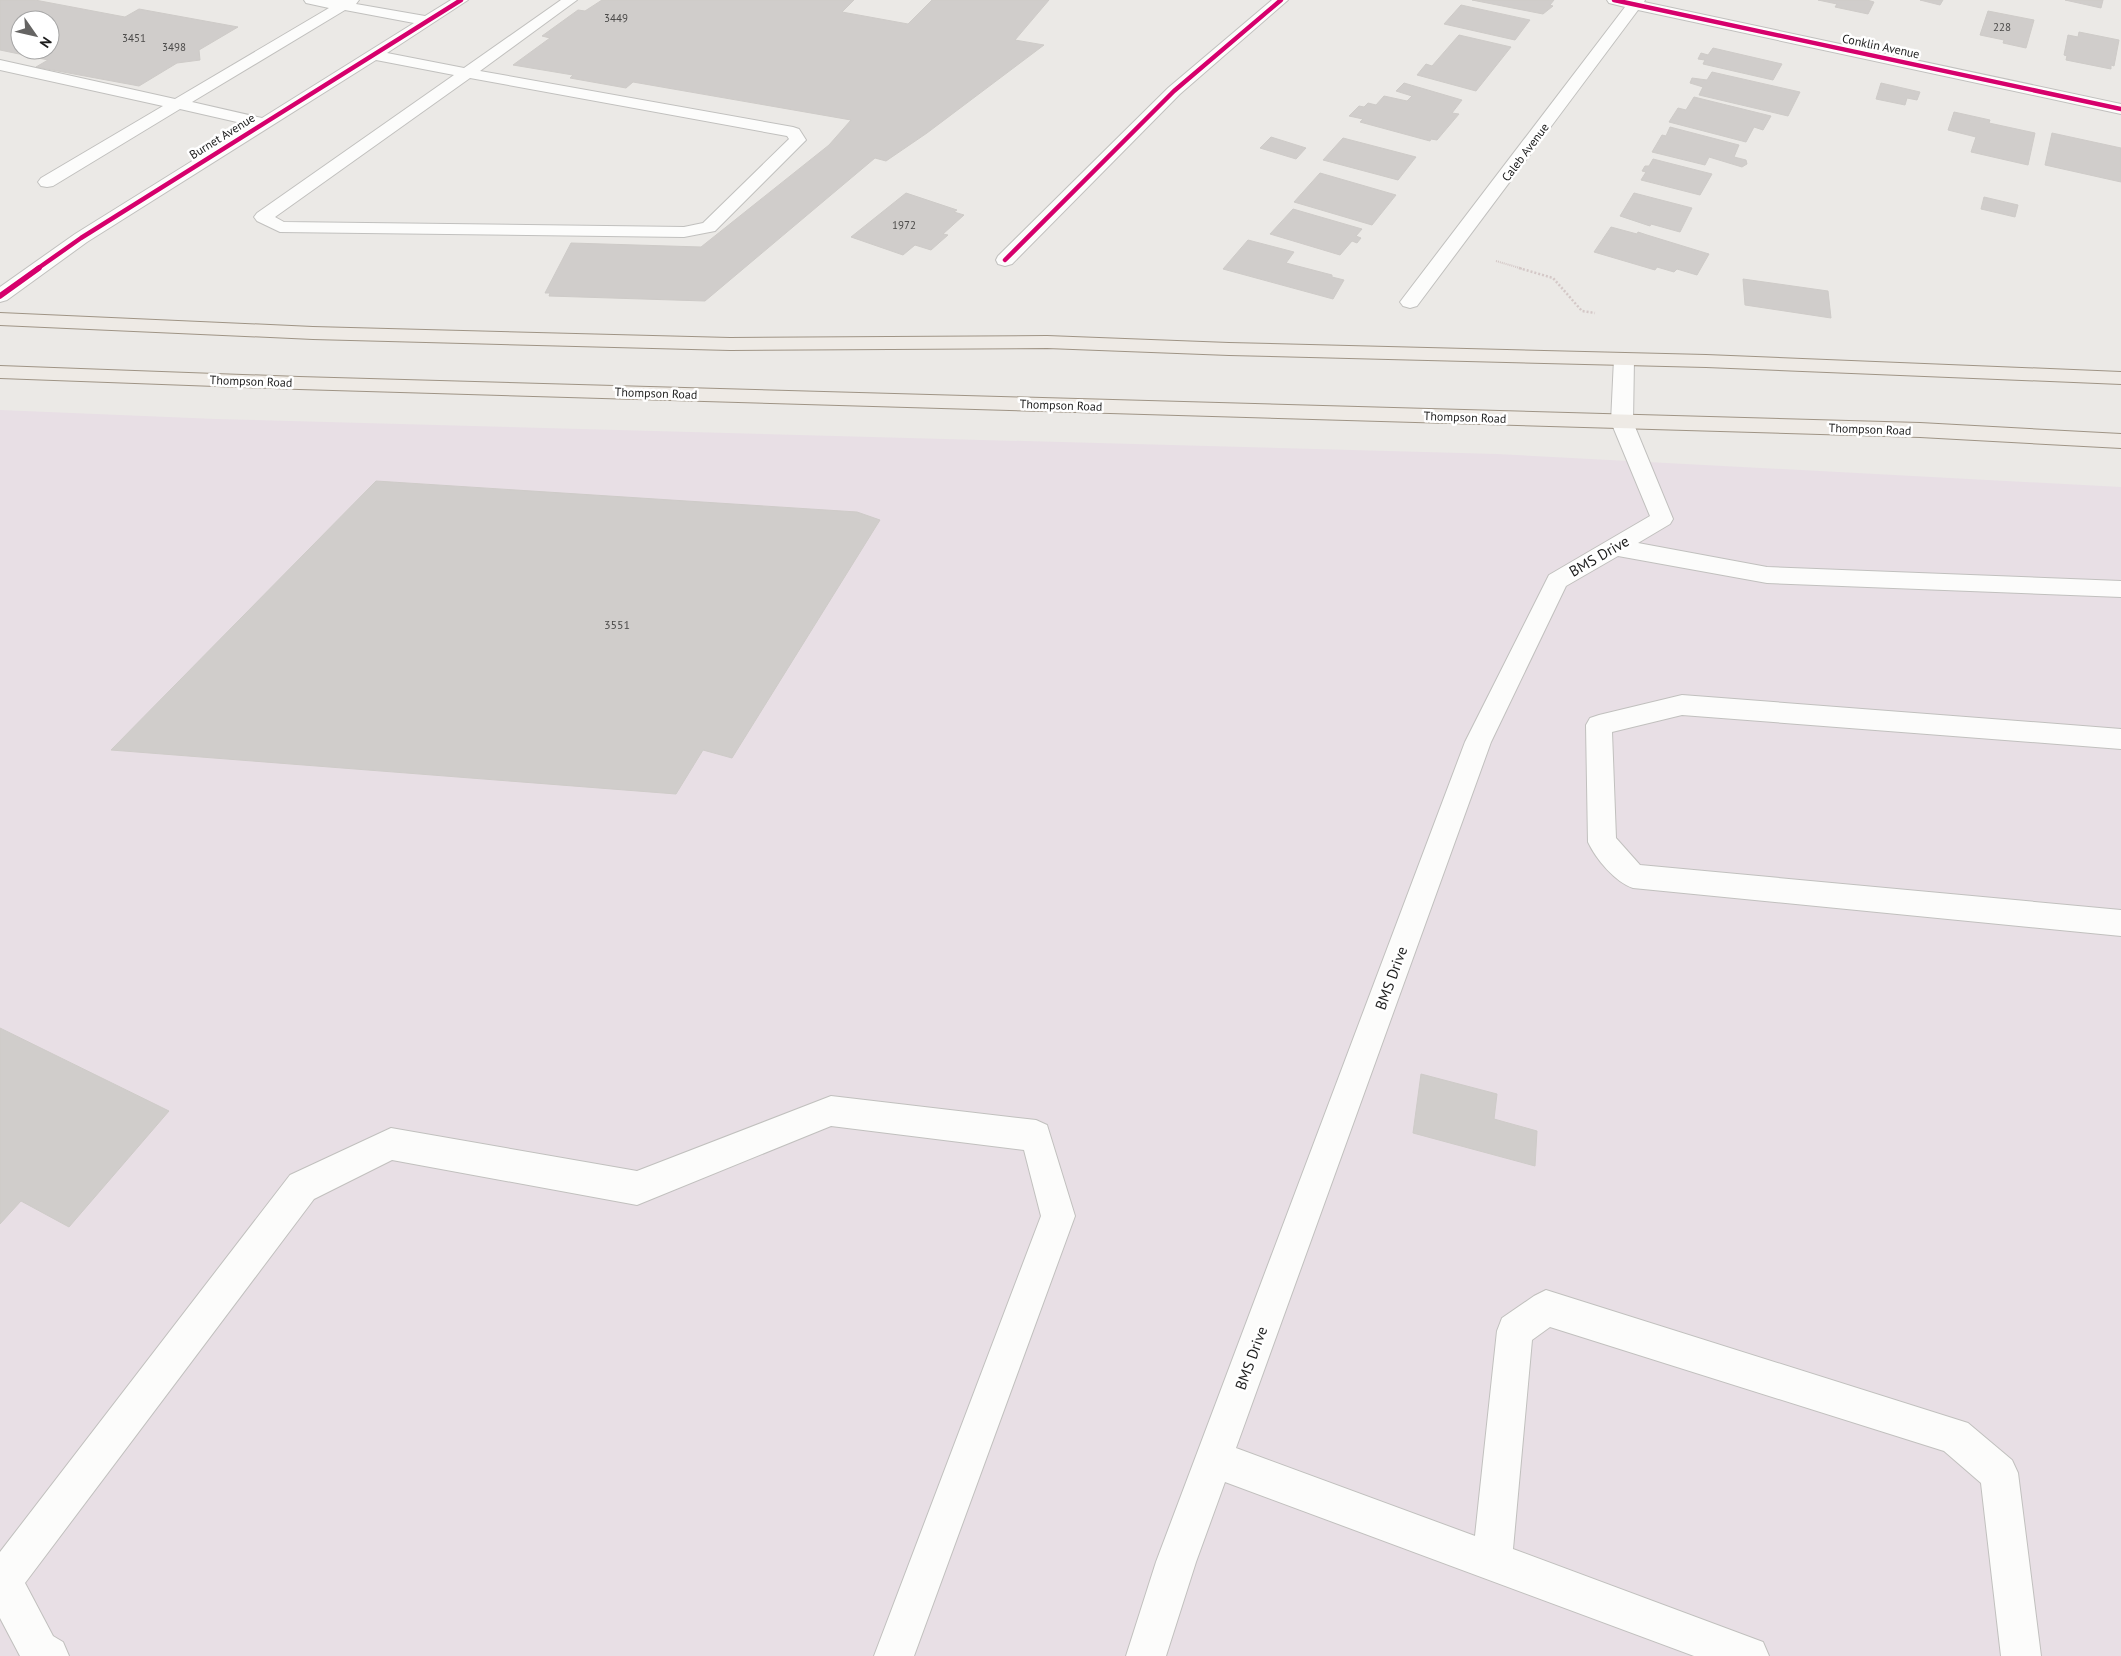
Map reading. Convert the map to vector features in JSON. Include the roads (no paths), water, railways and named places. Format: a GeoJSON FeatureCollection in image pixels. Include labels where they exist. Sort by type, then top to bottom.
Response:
{"type":"FeatureCollection","features":[{"type":"Feature","properties":{"kind":"main road"},"geometry":{"type":"LineString","coordinates":[[0,319],[294,332],[730,344],[1047,342],[1229,349],[1624,359],[2121,378]]}},
{"type":"Feature","properties":{"kind":"main road","name":"Thompson Road"},"geometry":{"type":"LineString","coordinates":[[0,372],[319,384],[1920,430],[2121,442]]}},
{"type":"Feature","properties":{"kind":"street"},"geometry":{"type":"LineString","coordinates":[[311,0],[348,3],[428,21]]}},
{"type":"Feature","properties":{"kind":"street","name":"Burnet Avenue"},"geometry":{"type":"LineString","coordinates":[[0,296],[81,238],[461,0]]}},
{"type":"Feature","properties":{"kind":"street"},"geometry":{"type":"LineString","coordinates":[[374,55],[467,73],[793,132],[798,140],[708,227],[684,232],[280,227],[263,217],[467,73],[570,0]]}},
{"type":"Feature","properties":{"kind":"street"},"geometry":{"type":"LineString","coordinates":[[1005,260],[1174,91],[1281,0]]}},
{"type":"Feature","properties":{"kind":"street","name":"Conklin Avenue"},"geometry":{"type":"LineString","coordinates":[[1614,0],[1637,2],[2121,109]]}},
{"type":"Feature","properties":{"kind":"street","name":"Caleb Avenue"},"geometry":{"type":"LineString","coordinates":[[1410,302],[1637,2]]}},
{"type":"Feature","properties":{"kind":"street"},"geometry":{"type":"LineString","coordinates":[[47,182],[348,3]]}},
{"type":"Feature","properties":{"kind":"street"},"geometry":{"type":"LineString","coordinates":[[0,65],[264,123]]}},
{"type":"Feature","properties":{"kind":"street"},"geometry":{"type":"LineString","coordinates":[[0,75],[19,69]]}},
{"type":"Feature","properties":{"kind":"street","name":"BMS Drive"},"geometry":{"type":"LineString","coordinates":[[1146,1656],[1176,1562],[1478,742],[1557,580],[1662,519],[1622,422],[1624,359]]}},
{"type":"Feature","properties":{"kind":"street"},"geometry":{"type":"LineString","coordinates":[[1615,546],[1767,575],[2121,590]]}},
{"type":"Feature","properties":{"kind":"street"},"geometry":{"type":"LineString","coordinates":[[2121,739],[1682,705],[1598,725],[1602,842],[1634,876],[2121,923]]}},
{"type":"Feature","properties":{"kind":"street"},"geometry":{"type":"LineString","coordinates":[[49,1656],[39,1650],[2,1581],[302,1187],[391,1144],[637,1188],[831,1111],[1036,1136],[1058,1216],[894,1656]]}},
{"type":"Feature","properties":{"kind":"street"},"geometry":{"type":"LineString","coordinates":[[1492,1562],[1515,1331],[1546,1308],[1955,1436],[1999,1473],[2021,1656]]}},
{"type":"Feature","properties":{"kind":"street"},"geometry":{"type":"LineString","coordinates":[[1214,1459],[1749,1656]]}}]}
